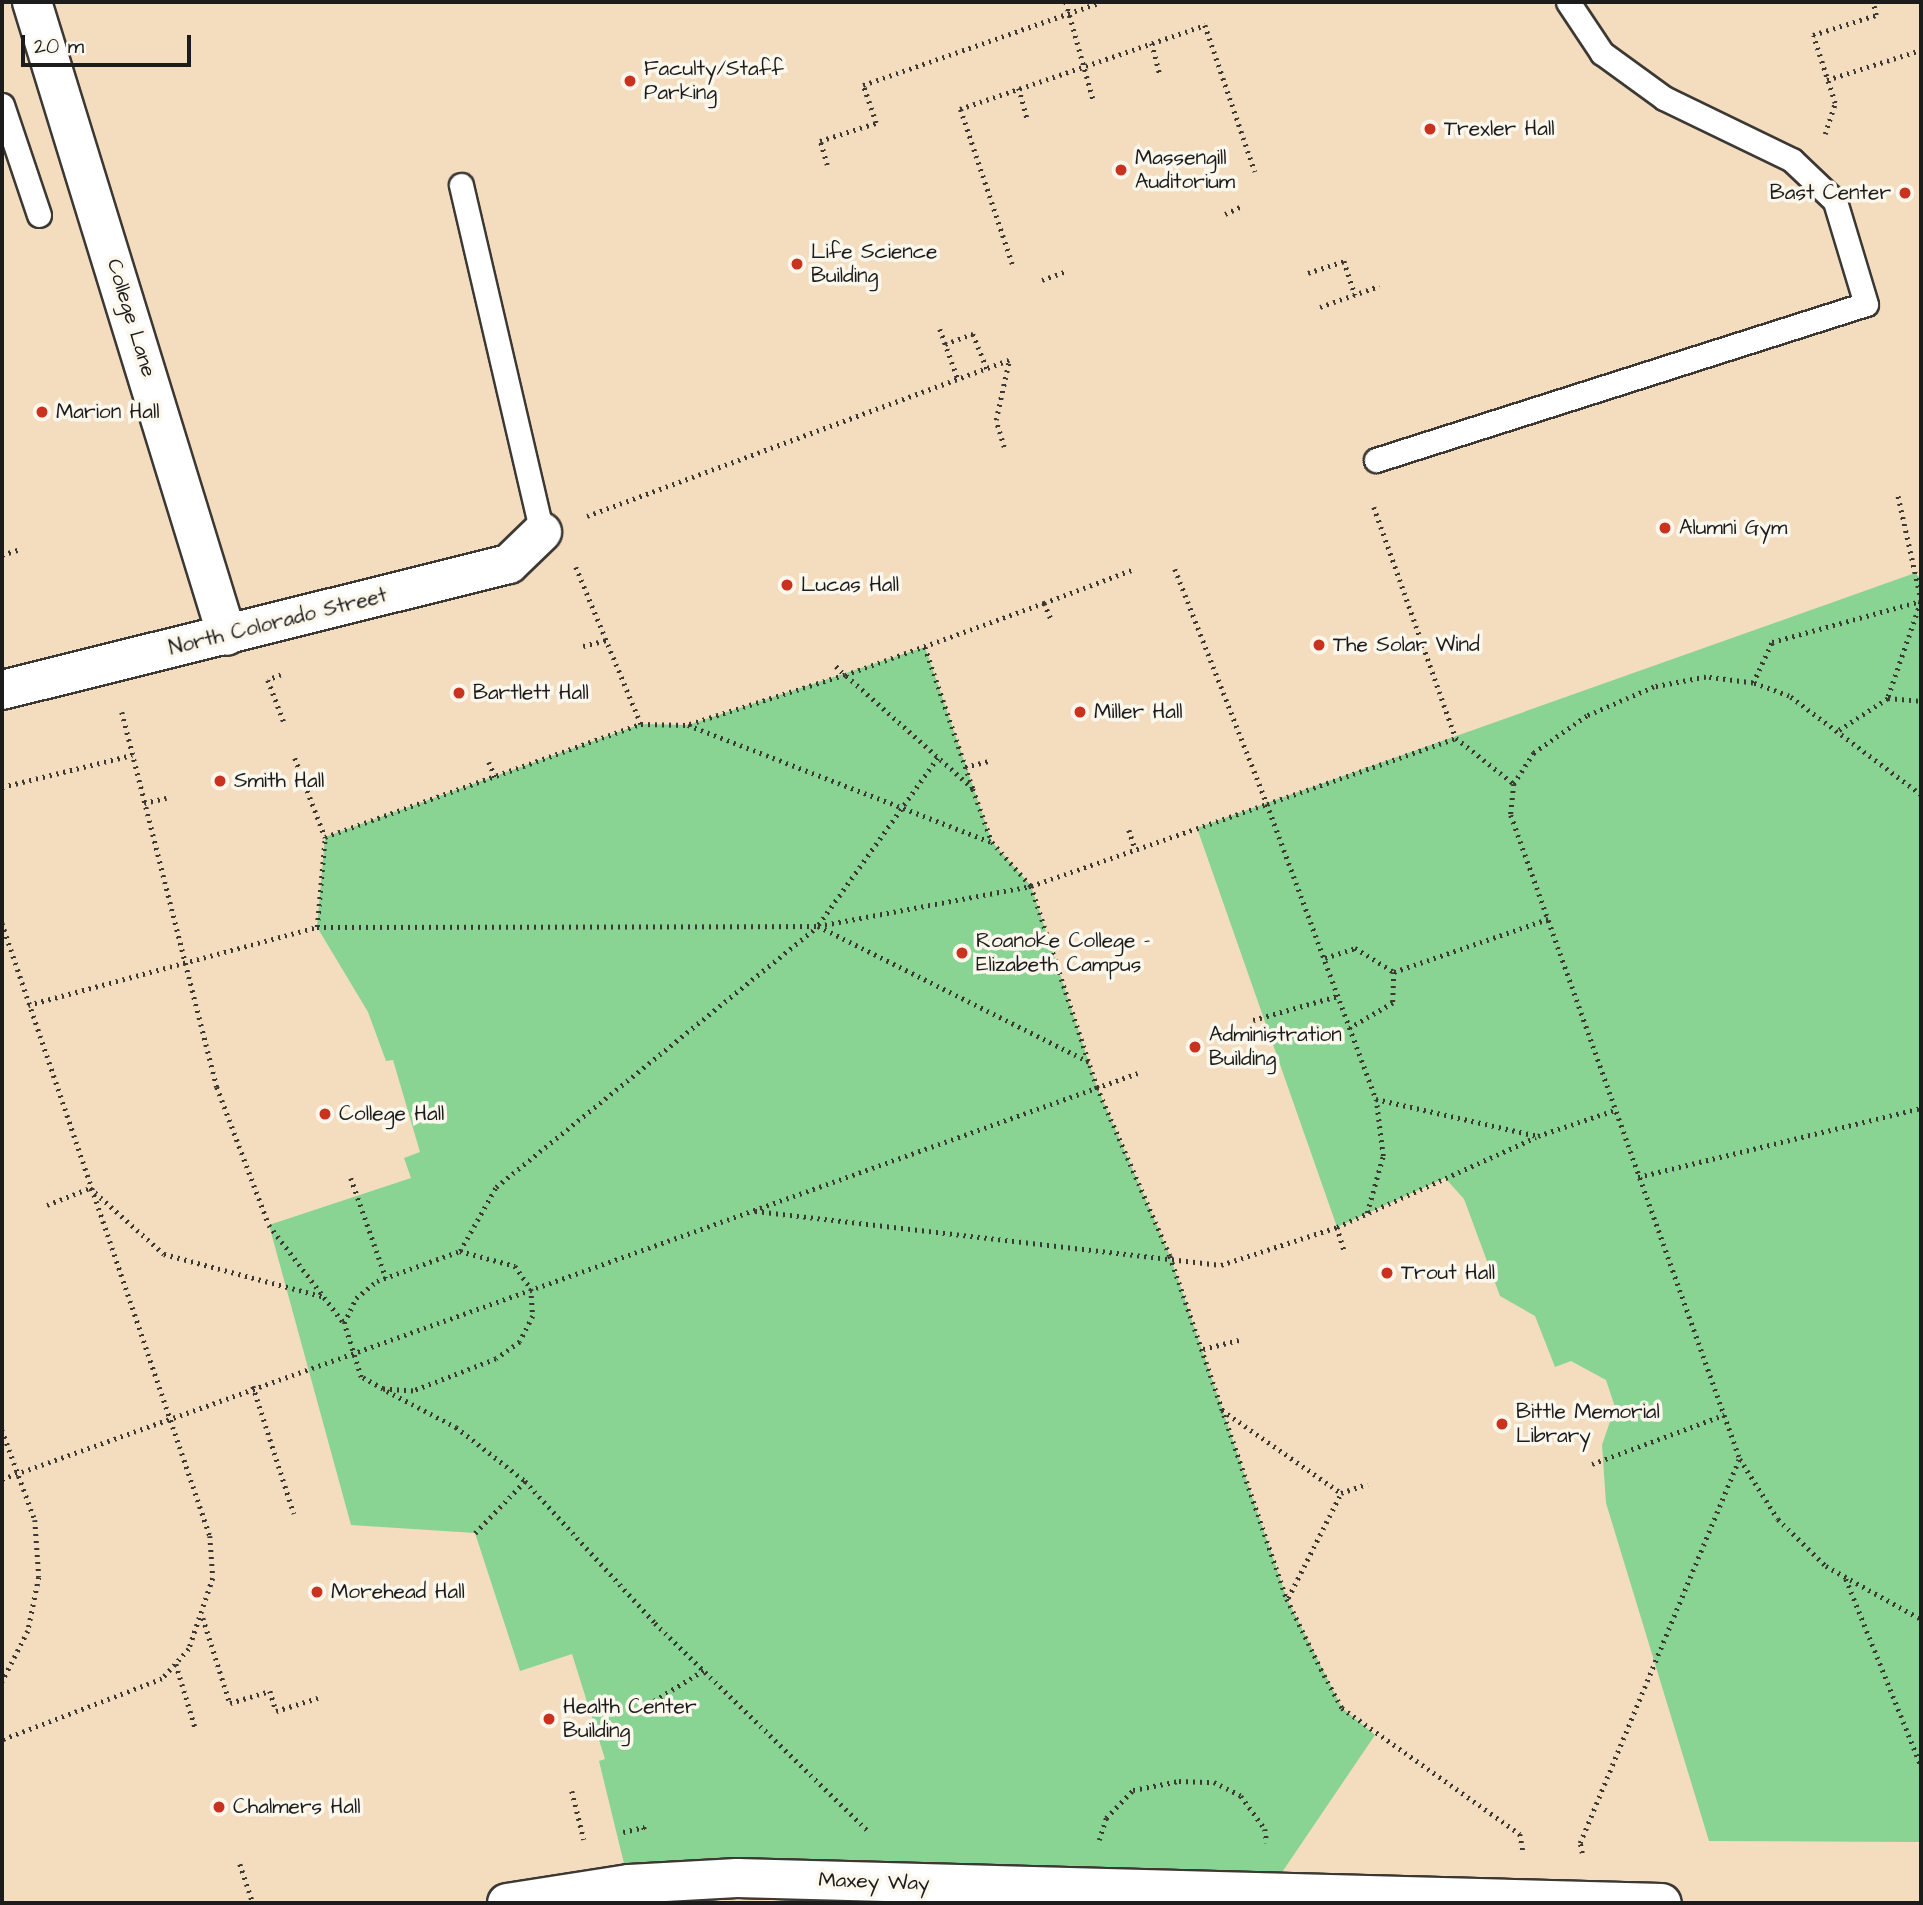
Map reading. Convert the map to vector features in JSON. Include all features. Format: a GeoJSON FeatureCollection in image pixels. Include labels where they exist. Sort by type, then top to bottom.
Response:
{"type":"FeatureCollection","features":[{"type":"Feature","properties":{"kind":"street","name":"College Lane"},"geometry":{"type":"LineString","coordinates":[[32,2],[227,636]]}},
{"type":"Feature","properties":{"kind":"street","name":"North Colorado Street"},"geometry":{"type":"LineString","coordinates":[[2,690],[509,564],[542,533]]}},
{"type":"Feature","properties":{"kind":"street","name":"Maxey Way"},"geometry":{"type":"LineString","coordinates":[[507,1903],[629,1884],[737,1878],[1662,1903]]}},
{"type":"Feature","properties":{"kind":"lane"},"geometry":{"type":"LineString","coordinates":[[1376,460],[1866,304],[1835,201],[1792,160],[1664,98],[1602,53],[1568,2]]}},
{"type":"Feature","properties":{"kind":"lane"},"geometry":{"type":"LineString","coordinates":[[2,105],[39,215]]}},
{"type":"Feature","properties":{"kind":"lane"},"geometry":{"type":"LineString","coordinates":[[461,185],[542,533]]}},
{"type":"Feature","properties":{"kind":"path"},"geometry":{"type":"LineString","coordinates":[[1066,2],[1093,99]]}},
{"type":"Feature","properties":{"kind":"path"},"geometry":{"type":"LineString","coordinates":[[827,165],[820,141],[876,123],[863,85],[1101,2]]}},
{"type":"Feature","properties":{"kind":"path"},"geometry":{"type":"LineString","coordinates":[[1831,92],[1813,35],[1876,15],[1873,2]]}},
{"type":"Feature","properties":{"kind":"path"},"geometry":{"type":"LineString","coordinates":[[1012,264],[960,109],[1205,25],[1255,172]]}},
{"type":"Feature","properties":{"kind":"path"},"geometry":{"type":"LineString","coordinates":[[1152,43],[1160,75]]}},
{"type":"Feature","properties":{"kind":"path"},"geometry":{"type":"LineString","coordinates":[[1827,80],[1921,50]]}},
{"type":"Feature","properties":{"kind":"path"},"geometry":{"type":"LineString","coordinates":[[1019,88],[1028,121]]}},
{"type":"Feature","properties":{"kind":"path"},"geometry":{"type":"LineString","coordinates":[[1225,214],[1240,207]]}},
{"type":"Feature","properties":{"kind":"path"},"geometry":{"type":"LineString","coordinates":[[1308,273],[1344,261],[1355,295]]}},
{"type":"Feature","properties":{"kind":"path"},"geometry":{"type":"LineString","coordinates":[[1042,280],[1067,271]]}},
{"type":"Feature","properties":{"kind":"path"},"geometry":{"type":"LineString","coordinates":[[1320,307],[1379,286]]}},
{"type":"Feature","properties":{"kind":"path"},"geometry":{"type":"LineString","coordinates":[[940,330],[958,379]]}},
{"type":"Feature","properties":{"kind":"path"},"geometry":{"type":"LineString","coordinates":[[945,344],[973,334],[988,369]]}},
{"type":"Feature","properties":{"kind":"path"},"geometry":{"type":"LineString","coordinates":[[542,533],[1009,360],[996,420],[1004,447]]}},
{"type":"Feature","properties":{"kind":"path"},"geometry":{"type":"LineString","coordinates":[[1839,730],[1888,698],[1921,601],[1897,494]]}},
{"type":"Feature","properties":{"kind":"path"},"geometry":{"type":"LineString","coordinates":[[1374,507],[1456,738],[1514,784]]}},
{"type":"Feature","properties":{"kind":"path"},"geometry":{"type":"LineString","coordinates":[[2,555],[20,549]]}},
{"type":"Feature","properties":{"kind":"path"},"geometry":{"type":"LineString","coordinates":[[325,837],[496,779],[641,724],[688,725],[845,675],[1134,569]]}},
{"type":"Feature","properties":{"kind":"path"},"geometry":{"type":"LineString","coordinates":[[1175,569],[1267,804],[1377,1100],[1383,1156],[1367,1213]]}},
{"type":"Feature","properties":{"kind":"path"},"geometry":{"type":"LineString","coordinates":[[1753,683],[1772,642],[1921,601]]}},
{"type":"Feature","properties":{"kind":"path"},"geometry":{"type":"LineString","coordinates":[[1044,603],[1051,619]]}},
{"type":"Feature","properties":{"kind":"path"},"geometry":{"type":"LineString","coordinates":[[593,607],[641,724]]}},
{"type":"Feature","properties":{"kind":"path"},"geometry":{"type":"LineString","coordinates":[[583,646],[607,640]]}},
{"type":"Feature","properties":{"kind":"path"},"geometry":{"type":"LineString","coordinates":[[925,647],[992,842],[1031,886],[1097,1087],[1170,1256],[1287,1599],[1342,1708],[1520,1834],[1529,1900]]}},
{"type":"Feature","properties":{"kind":"path"},"geometry":{"type":"LineString","coordinates":[[109,662],[217,1087],[270,1225],[344,1323],[360,1377],[456,1427],[525,1481],[704,1671],[866,1828],[899,1883]]}},
{"type":"Feature","properties":{"kind":"path"},"geometry":{"type":"LineString","coordinates":[[836,666],[973,789]]}},
{"type":"Feature","properties":{"kind":"path"},"geometry":{"type":"LineString","coordinates":[[1921,795],[1839,730],[1789,696],[1753,683],[1706,677],[1654,687],[1577,723],[1534,753],[1514,784],[1511,815],[1740,1459],[1778,1519],[1846,1578],[1921,1619]]}},
{"type":"Feature","properties":{"kind":"path"},"geometry":{"type":"LineString","coordinates":[[268,680],[285,725]]}},
{"type":"Feature","properties":{"kind":"path"},"geometry":{"type":"LineString","coordinates":[[1888,698],[1921,701]]}},
{"type":"Feature","properties":{"kind":"path"},"geometry":{"type":"LineString","coordinates":[[688,725],[992,842]]}},
{"type":"Feature","properties":{"kind":"path"},"geometry":{"type":"LineString","coordinates":[[28,1005],[184,958],[317,927],[818,926],[1031,886],[1456,738]]}},
{"type":"Feature","properties":{"kind":"path"},"geometry":{"type":"LineString","coordinates":[[2,787],[132,755]]}},
{"type":"Feature","properties":{"kind":"path"},"geometry":{"type":"LineString","coordinates":[[295,758],[325,837],[317,927]]}},
{"type":"Feature","properties":{"kind":"path"},"geometry":{"type":"LineString","coordinates":[[460,1251],[496,1187],[818,926],[899,807],[938,758]]}},
{"type":"Feature","properties":{"kind":"path"},"geometry":{"type":"LineString","coordinates":[[965,767],[989,761]]}},
{"type":"Feature","properties":{"kind":"path"},"geometry":{"type":"LineString","coordinates":[[489,762],[496,779]]}},
{"type":"Feature","properties":{"kind":"path"},"geometry":{"type":"LineString","coordinates":[[144,803],[166,798]]}},
{"type":"Feature","properties":{"kind":"path"},"geometry":{"type":"LineString","coordinates":[[1129,830],[1135,849]]}},
{"type":"Feature","properties":{"kind":"path"},"geometry":{"type":"LineString","coordinates":[[1394,972],[1548,919]]}},
{"type":"Feature","properties":{"kind":"path"},"geometry":{"type":"LineString","coordinates":[[2,926],[210,1536],[213,1578],[203,1617],[176,1664],[130,1697],[2,1740]]}},
{"type":"Feature","properties":{"kind":"path"},"geometry":{"type":"LineString","coordinates":[[818,926],[1089,1062]]}},
{"type":"Feature","properties":{"kind":"path"},"geometry":{"type":"LineString","coordinates":[[1325,958],[1355,948],[1394,972]]}},
{"type":"Feature","properties":{"kind":"path"},"geometry":{"type":"LineString","coordinates":[[1350,1028],[1393,1003],[1394,972]]}},
{"type":"Feature","properties":{"kind":"path"},"geometry":{"type":"LineString","coordinates":[[1253,1020],[1338,996]]}},
{"type":"Feature","properties":{"kind":"path"},"geometry":{"type":"LineString","coordinates":[[2,1479],[352,1349],[531,1289],[1138,1073]]}},
{"type":"Feature","properties":{"kind":"path"},"geometry":{"type":"LineString","coordinates":[[1377,1100],[1538,1136]]}},
{"type":"Feature","properties":{"kind":"path"},"geometry":{"type":"LineString","coordinates":[[1638,1177],[1921,1108]]}},
{"type":"Feature","properties":{"kind":"path"},"geometry":{"type":"LineString","coordinates":[[750,1210],[1170,1256],[1221,1265],[1337,1227],[1538,1136],[1615,1110]]}},
{"type":"Feature","properties":{"kind":"path"},"geometry":{"type":"LineString","coordinates":[[351,1178],[386,1278]]}},
{"type":"Feature","properties":{"kind":"path"},"geometry":{"type":"LineString","coordinates":[[90,1188],[164,1254],[325,1297]]}},
{"type":"Feature","properties":{"kind":"path"},"geometry":{"type":"LineString","coordinates":[[47,1205],[90,1188]]}},
{"type":"Feature","properties":{"kind":"path"},"geometry":{"type":"LineString","coordinates":[[1337,1227],[1344,1250]]}},
{"type":"Feature","properties":{"kind":"path"},"geometry":{"type":"LineString","coordinates":[[344,1323],[356,1298],[386,1278],[460,1251],[514,1266],[531,1289],[533,1316],[520,1342],[496,1359],[414,1391],[383,1389]]}},
{"type":"Feature","properties":{"kind":"path"},"geometry":{"type":"LineString","coordinates":[[1203,1349],[1239,1340]]}},
{"type":"Feature","properties":{"kind":"path"},"geometry":{"type":"LineString","coordinates":[[253,1385],[294,1514]]}},
{"type":"Feature","properties":{"kind":"path"},"geometry":{"type":"LineString","coordinates":[[1222,1410],[1341,1493]]}},
{"type":"Feature","properties":{"kind":"path"},"geometry":{"type":"LineString","coordinates":[[1592,1464],[1724,1415]]}},
{"type":"Feature","properties":{"kind":"path"},"geometry":{"type":"LineString","coordinates":[[2,1430],[22,1471],[39,1577],[27,1630],[2,1682]]}},
{"type":"Feature","properties":{"kind":"path"},"geometry":{"type":"LineString","coordinates":[[1588,1901],[1580,1843],[1740,1459]]}},
{"type":"Feature","properties":{"kind":"path"},"geometry":{"type":"LineString","coordinates":[[475,1533],[525,1481]]}},
{"type":"Feature","properties":{"kind":"path"},"geometry":{"type":"LineString","coordinates":[[1287,1599],[1341,1493],[1367,1485]]}},
{"type":"Feature","properties":{"kind":"path"},"geometry":{"type":"LineString","coordinates":[[1846,1578],[1921,1766]]}},
{"type":"Feature","properties":{"kind":"path"},"geometry":{"type":"LineString","coordinates":[[203,1617],[230,1703],[270,1691],[276,1711],[318,1698]]}},
{"type":"Feature","properties":{"kind":"path"},"geometry":{"type":"LineString","coordinates":[[176,1664],[195,1727]]}},
{"type":"Feature","properties":{"kind":"path"},"geometry":{"type":"LineString","coordinates":[[654,1701],[704,1671]]}},
{"type":"Feature","properties":{"kind":"path"},"geometry":{"type":"LineString","coordinates":[[1097,1846],[1105,1818],[1133,1790],[1214,1782],[1241,1796],[1265,1829],[1268,1852]]}},
{"type":"Feature","properties":{"kind":"path"},"geometry":{"type":"LineString","coordinates":[[240,1864],[253,1903]]}},
{"type":"Feature","properties":{"kind":"green space"},"geometry":{"type":"Polygon","coordinates":[[[1915,573],[1921,579],[1921,1842],[1709,1841],[1606,1503],[1602,1445],[1615,1407],[1606,1380],[1571,1361],[1555,1367],[1535,1316],[1500,1296],[1464,1199],[1445,1178],[1337,1227],[1197,828],[1915,573]]]}},
{"type":"Feature","properties":{"kind":"green space"},"geometry":{"type":"Polygon","coordinates":[[[925,647],[992,842],[1031,886],[1097,1087],[1170,1256],[1287,1599],[1342,1708],[1375,1735],[1268,1893],[629,1884],[599,1761],[605,1759],[572,1654],[520,1671],[475,1533],[351,1525],[269,1225],[411,1178],[404,1158],[420,1152],[393,1060],[386,1061],[368,1012],[317,927],[325,837],[641,724],[688,725],[925,647]]]}},
{"type":"Feature","properties":{"kind":"place","name":"Faculty/Staff Parking"},"geometry":{"type":"Point","coordinates":[630,81]}},
{"type":"Feature","properties":{"kind":"place","name":"Trexler Hall"},"geometry":{"type":"Point","coordinates":[1430,129]}},
{"type":"Feature","properties":{"kind":"place","name":"Massengill Auditorium"},"geometry":{"type":"Point","coordinates":[1121,170]}},
{"type":"Feature","properties":{"kind":"place","name":"Bast Center"},"geometry":{"type":"Point","coordinates":[1905,193]}},
{"type":"Feature","properties":{"kind":"place","name":"Life Science Building"},"geometry":{"type":"Point","coordinates":[797,264]}},
{"type":"Feature","properties":{"kind":"place","name":"Marion Hall"},"geometry":{"type":"Point","coordinates":[42,412]}},
{"type":"Feature","properties":{"kind":"place","name":"Alumni Gym"},"geometry":{"type":"Point","coordinates":[1665,528]}},
{"type":"Feature","properties":{"kind":"place","name":"Lucas Hall"},"geometry":{"type":"Point","coordinates":[787,585]}},
{"type":"Feature","properties":{"kind":"place","name":"The Solar Wind"},"geometry":{"type":"Point","coordinates":[1319,645]}},
{"type":"Feature","properties":{"kind":"place","name":"Bartlett Hall"},"geometry":{"type":"Point","coordinates":[459,693]}},
{"type":"Feature","properties":{"kind":"place","name":"Miller Hall"},"geometry":{"type":"Point","coordinates":[1080,712]}},
{"type":"Feature","properties":{"kind":"place","name":"Smith Hall"},"geometry":{"type":"Point","coordinates":[220,781]}},
{"type":"Feature","properties":{"kind":"place","name":"Roanoke College - Elizabeth Campus"},"geometry":{"type":"Point","coordinates":[962,953]}},
{"type":"Feature","properties":{"kind":"place","name":"Administration Building"},"geometry":{"type":"Point","coordinates":[1195,1047]}},
{"type":"Feature","properties":{"kind":"place","name":"College Hall"},"geometry":{"type":"Point","coordinates":[325,1114]}},
{"type":"Feature","properties":{"kind":"place","name":"Trout Hall"},"geometry":{"type":"Point","coordinates":[1387,1273]}},
{"type":"Feature","properties":{"kind":"place","name":"Bittle Memorial Library"},"geometry":{"type":"Point","coordinates":[1502,1424]}},
{"type":"Feature","properties":{"kind":"place","name":"Morehead Hall"},"geometry":{"type":"Point","coordinates":[317,1592]}},
{"type":"Feature","properties":{"kind":"place","name":"Health Center Building"},"geometry":{"type":"Point","coordinates":[549,1719]}},
{"type":"Feature","properties":{"kind":"place","name":"Chalmers Hall"},"geometry":{"type":"Point","coordinates":[219,1807]}}]}
